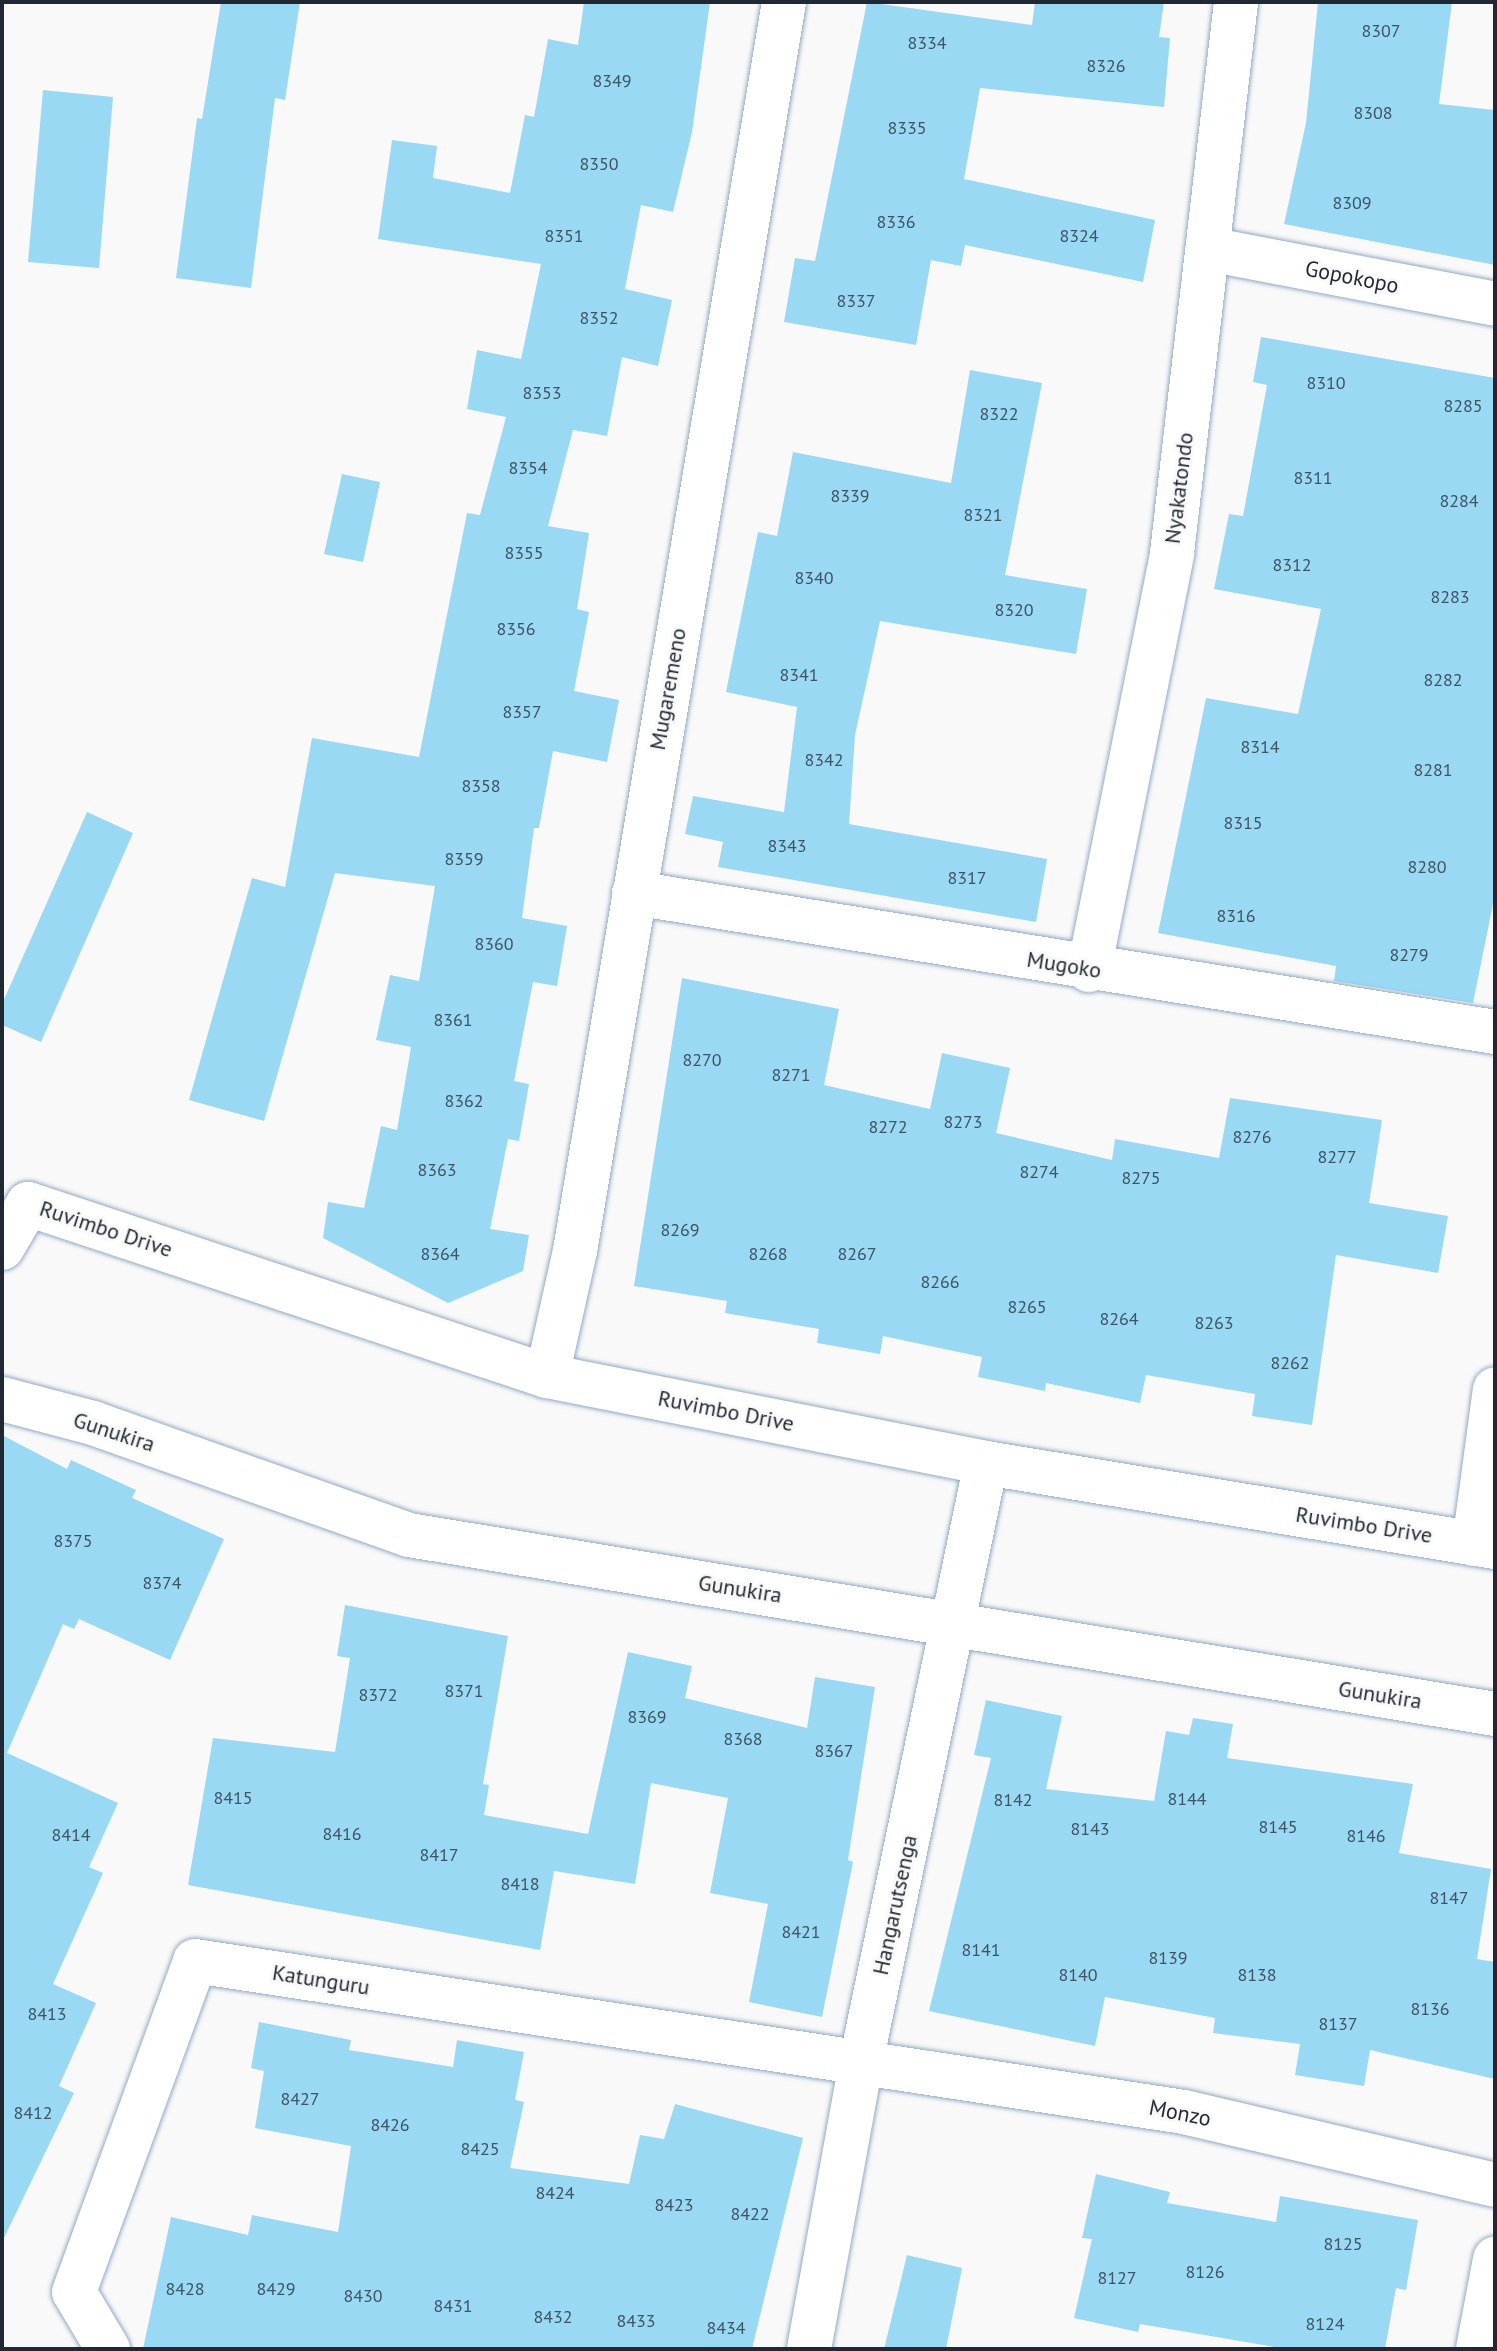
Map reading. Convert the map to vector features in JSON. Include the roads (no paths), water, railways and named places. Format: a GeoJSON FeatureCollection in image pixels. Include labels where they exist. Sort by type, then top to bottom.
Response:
{"type":"FeatureCollection","features":[{"type":"Feature","properties":{"kind":"street","name":"Mugaremeno"},"geometry":{"type":"LineString","coordinates":[[547,1376],[575,1251],[784,2]]}},
{"type":"Feature","properties":{"kind":"street","name":"Nyakatondo"},"geometry":{"type":"LineString","coordinates":[[1089,970],[1172,553],[1236,2]]}},
{"type":"Feature","properties":{"kind":"street","name":"Gopokopo"},"geometry":{"type":"LineString","coordinates":[[1208,249],[1495,304]]}},
{"type":"Feature","properties":{"kind":"street","name":"Mugoko"},"geometry":{"type":"LineString","coordinates":[[634,893],[1089,970],[1495,1032]]}},
{"type":"Feature","properties":{"kind":"street","name":"Ruvimbo Drive"},"geometry":{"type":"LineString","coordinates":[[2,1248],[15,1193],[547,1376],[986,1463],[1485,1546]]}},
{"type":"Feature","properties":{"kind":"street"},"geometry":{"type":"LineString","coordinates":[[1485,1546],[1495,1389]]}},
{"type":"Feature","properties":{"kind":"street","name":"Gunukira"},"geometry":{"type":"LineString","coordinates":[[2,1399],[93,1423],[409,1535],[1495,1714]]}},
{"type":"Feature","properties":{"kind":"street","name":"Hangarutsenga"},"geometry":{"type":"LineString","coordinates":[[809,2349],[861,2062],[956,1625],[986,1463]]}},
{"type":"Feature","properties":{"kind":"street","name":"Katunguru"},"geometry":{"type":"LineString","coordinates":[[108,2349],[74,2292],[195,1961],[861,2062]]}},
{"type":"Feature","properties":{"kind":"street","name":"Monzo"},"geometry":{"type":"LineString","coordinates":[[861,2062],[1184,2112],[1495,2185]]}},
{"type":"Feature","properties":{"kind":"street"},"geometry":{"type":"LineString","coordinates":[[1478,2349],[1495,2259]]}}]}
